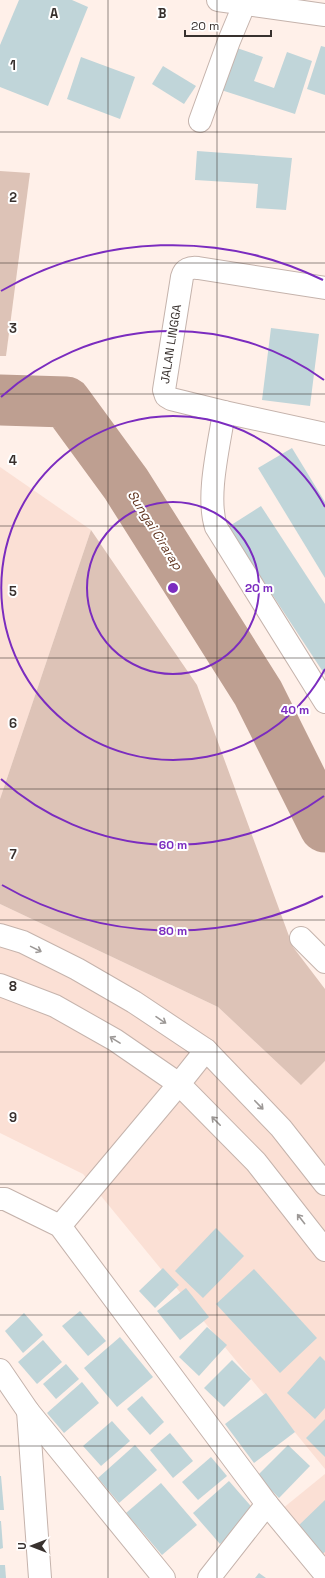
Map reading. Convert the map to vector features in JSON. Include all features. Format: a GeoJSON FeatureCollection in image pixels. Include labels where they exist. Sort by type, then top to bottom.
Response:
{"type":"FeatureCollection","features":[{"type":"Feature","properties":{"kind":"street"},"geometry":{"type":"LineString","coordinates":[[218,0],[244,5],[325,15]]}},
{"type":"Feature","properties":{"kind":"street"},"geometry":{"type":"LineString","coordinates":[[200,122],[229,41],[244,5]]}},
{"type":"Feature","properties":{"kind":"street","name":"JALAN LINGGA"},"geometry":{"type":"LineString","coordinates":[[325,288],[193,267],[187,270],[183,273],[164,392],[166,396],[171,399],[325,434]]}},
{"type":"Feature","properties":{"kind":"street"},"geometry":{"type":"LineString","coordinates":[[224,412],[211,496],[213,518],[216,527],[325,702]]}},
{"type":"Feature","properties":{"kind":"street"},"geometry":{"type":"LineString","coordinates":[[0,935],[23,942],[77,969],[134,1002],[206,1050],[281,1128],[325,1184]]}},
{"type":"Feature","properties":{"kind":"street"},"geometry":{"type":"LineString","coordinates":[[300,938],[325,962]]}},
{"type":"Feature","properties":{"kind":"street"},"geometry":{"type":"LineString","coordinates":[[0,985],[55,1006],[115,1040],[179,1084],[256,1162],[325,1250]]}},
{"type":"Feature","properties":{"kind":"street"},"geometry":{"type":"LineString","coordinates":[[60,1226],[206,1050]]}},
{"type":"Feature","properties":{"kind":"street"},"geometry":{"type":"LineString","coordinates":[[2,1198],[60,1226],[267,1504],[325,1574]]}},
{"type":"Feature","properties":{"kind":"street"},"geometry":{"type":"LineString","coordinates":[[0,1370],[28,1411],[164,1578]]}},
{"type":"Feature","properties":{"kind":"street"},"geometry":{"type":"LineString","coordinates":[[28,1411],[40,1578]]}},
{"type":"Feature","properties":{"kind":"street"},"geometry":{"type":"LineString","coordinates":[[209,1578],[267,1504]]}},
{"type":"Feature","properties":{"kind":"shaded area"},"geometry":{"type":"Polygon","coordinates":[[[0,171],[30,173],[6,356],[0,356],[0,171]]]}},
{"type":"Feature","properties":{"kind":"shaded area"},"geometry":{"type":"Polygon","coordinates":[[[0,467],[91,530],[0,799],[0,467]]]}},
{"type":"Feature","properties":{"kind":"shaded area"},"geometry":{"type":"Polygon","coordinates":[[[91,530],[197,685],[293,947],[325,989],[325,1061],[301,1085],[218,1007],[0,904],[0,799],[91,530]]]}},
{"type":"Feature","properties":{"kind":"shaded area"},"geometry":{"type":"Polygon","coordinates":[[[0,904],[218,1007],[300,1084],[325,1061],[325,1469],[83,1174],[0,1133],[0,904]]]}},
{"type":"Feature","properties":{"kind":"shaded area"},"geometry":{"type":"Polygon","coordinates":[[[325,1474],[325,1573],[282,1509],[325,1474]]]}},
{"type":"Feature","properties":{"kind":"building"},"geometry":{"type":"Polygon","coordinates":[[[19,0],[72,0],[88,7],[48,106],[0,87],[0,45],[19,0]]]}},
{"type":"Feature","properties":{"kind":"building"},"geometry":{"type":"Polygon","coordinates":[[[321,46],[325,47],[325,95],[307,89],[321,46]]]}},
{"type":"Feature","properties":{"kind":"building"},"geometry":{"type":"Polygon","coordinates":[[[234,47],[263,57],[254,81],[274,88],[287,52],[312,61],[295,114],[218,89],[234,47]]]}},
{"type":"Feature","properties":{"kind":"building"},"geometry":{"type":"Polygon","coordinates":[[[81,57],[135,77],[120,119],[67,99],[81,57]]]}},
{"type":"Feature","properties":{"kind":"building"},"geometry":{"type":"Polygon","coordinates":[[[163,66],[196,86],[184,104],[152,84],[163,66]]]}},
{"type":"Feature","properties":{"kind":"building"},"geometry":{"type":"Polygon","coordinates":[[[197,151],[292,158],[286,210],[256,208],[258,184],[195,180],[197,151]]]}},
{"type":"Feature","properties":{"kind":"building"},"geometry":{"type":"Polygon","coordinates":[[[271,328],[319,334],[310,406],[262,400],[271,328]]]}},
{"type":"Feature","properties":{"kind":"building"},"geometry":{"type":"Polygon","coordinates":[[[292,448],[325,502],[325,578],[258,468],[292,448]]]}},
{"type":"Feature","properties":{"kind":"building"},"geometry":{"type":"Polygon","coordinates":[[[261,506],[325,604],[325,675],[228,527],[261,506]]]}},
{"type":"Feature","properties":{"kind":"building"},"geometry":{"type":"Polygon","coordinates":[[[216,1228],[244,1256],[203,1298],[175,1271],[216,1228]]]}},
{"type":"Feature","properties":{"kind":"building"},"geometry":{"type":"Polygon","coordinates":[[[163,1268],[179,1285],[155,1308],[139,1291],[163,1268]]]}},
{"type":"Feature","properties":{"kind":"building"},"geometry":{"type":"Polygon","coordinates":[[[254,1269],[317,1338],[280,1373],[216,1304],[254,1269]]]}},
{"type":"Feature","properties":{"kind":"building"},"geometry":{"type":"Polygon","coordinates":[[[186,1288],[209,1317],[180,1340],[157,1311],[186,1288]]]}},
{"type":"Feature","properties":{"kind":"building"},"geometry":{"type":"Polygon","coordinates":[[[80,1311],[106,1341],[88,1356],[62,1326],[80,1311]]]}},
{"type":"Feature","properties":{"kind":"building"},"geometry":{"type":"Polygon","coordinates":[[[24,1313],[43,1335],[23,1353],[5,1331],[24,1313]]]}},
{"type":"Feature","properties":{"kind":"building"},"geometry":{"type":"Polygon","coordinates":[[[207,1327],[227,1345],[199,1376],[179,1357],[207,1327]]]}},
{"type":"Feature","properties":{"kind":"building"},"geometry":{"type":"Polygon","coordinates":[[[120,1337],[153,1377],[117,1407],[84,1368],[120,1337]]]}},
{"type":"Feature","properties":{"kind":"building"},"geometry":{"type":"Polygon","coordinates":[[[43,1340],[62,1362],[37,1384],[18,1362],[43,1340]]]}},
{"type":"Feature","properties":{"kind":"building"},"geometry":{"type":"Polygon","coordinates":[[[320,1356],[325,1361],[325,1408],[315,1419],[287,1393],[320,1356]]]}},
{"type":"Feature","properties":{"kind":"building"},"geometry":{"type":"Polygon","coordinates":[[[232,1360],[251,1379],[224,1407],[204,1388],[232,1360]]]}},
{"type":"Feature","properties":{"kind":"building"},"geometry":{"type":"Polygon","coordinates":[[[66,1364],[79,1379],[56,1399],[43,1384],[66,1364]]]}},
{"type":"Feature","properties":{"kind":"building"},"geometry":{"type":"Polygon","coordinates":[[[82,1382],[99,1403],[64,1433],[47,1413],[82,1382]]]}},
{"type":"Feature","properties":{"kind":"building"},"geometry":{"type":"Polygon","coordinates":[[[266,1393],[295,1432],[254,1463],[225,1424],[266,1393]]]}},
{"type":"Feature","properties":{"kind":"building"},"geometry":{"type":"Polygon","coordinates":[[[142,1396],[164,1422],[150,1435],[127,1409],[142,1396]]]}},
{"type":"Feature","properties":{"kind":"building"},"geometry":{"type":"Polygon","coordinates":[[[325,1419],[325,1457],[306,1438],[325,1419]]]}},
{"type":"Feature","properties":{"kind":"building"},"geometry":{"type":"Polygon","coordinates":[[[112,1421],[130,1441],[101,1466],[83,1446],[112,1421]]]}},
{"type":"Feature","properties":{"kind":"building"},"geometry":{"type":"Polygon","coordinates":[[[170,1433],[193,1461],[173,1478],[150,1450],[170,1433]]]}},
{"type":"Feature","properties":{"kind":"building"},"geometry":{"type":"Polygon","coordinates":[[[135,1445],[157,1470],[119,1503],[98,1478],[135,1445]]]}},
{"type":"Feature","properties":{"kind":"building"},"geometry":{"type":"Polygon","coordinates":[[[288,1445],[310,1466],[279,1498],[257,1476],[288,1445]]]}},
{"type":"Feature","properties":{"kind":"building"},"geometry":{"type":"Polygon","coordinates":[[[211,1457],[227,1476],[198,1500],[182,1482],[211,1457]]]}},
{"type":"Feature","properties":{"kind":"building"},"geometry":{"type":"Polygon","coordinates":[[[1,1476],[4,1510],[0,1510],[1,1476]]]}},
{"type":"Feature","properties":{"kind":"building"},"geometry":{"type":"Polygon","coordinates":[[[229,1481],[256,1512],[220,1544],[193,1513],[229,1481]]]}},
{"type":"Feature","properties":{"kind":"building"},"geometry":{"type":"Polygon","coordinates":[[[161,1483],[197,1525],[162,1555],[126,1513],[161,1483]]]}},
{"type":"Feature","properties":{"kind":"building"},"geometry":{"type":"Polygon","coordinates":[[[325,1500],[325,1552],[320,1556],[295,1529],[325,1500]]]}},
{"type":"Feature","properties":{"kind":"building"},"geometry":{"type":"Polygon","coordinates":[[[0,1521],[3,1548],[0,1549],[0,1521]]]}},
{"type":"Feature","properties":{"kind":"building"},"geometry":{"type":"Polygon","coordinates":[[[0,1565],[5,1565],[6,1578],[0,1578],[0,1565]]]}},
{"type":"Feature","properties":{"kind":"building"},"geometry":{"type":"Polygon","coordinates":[[[259,1573],[266,1578],[255,1578],[259,1573]]]}},
{"type":"Feature","properties":{"kind":"waterway","name":"Sungai Cirarap"},"geometry":{"type":"LineString","coordinates":[[0,400],[66,402],[126,484],[258,693],[325,827]]}}]}
